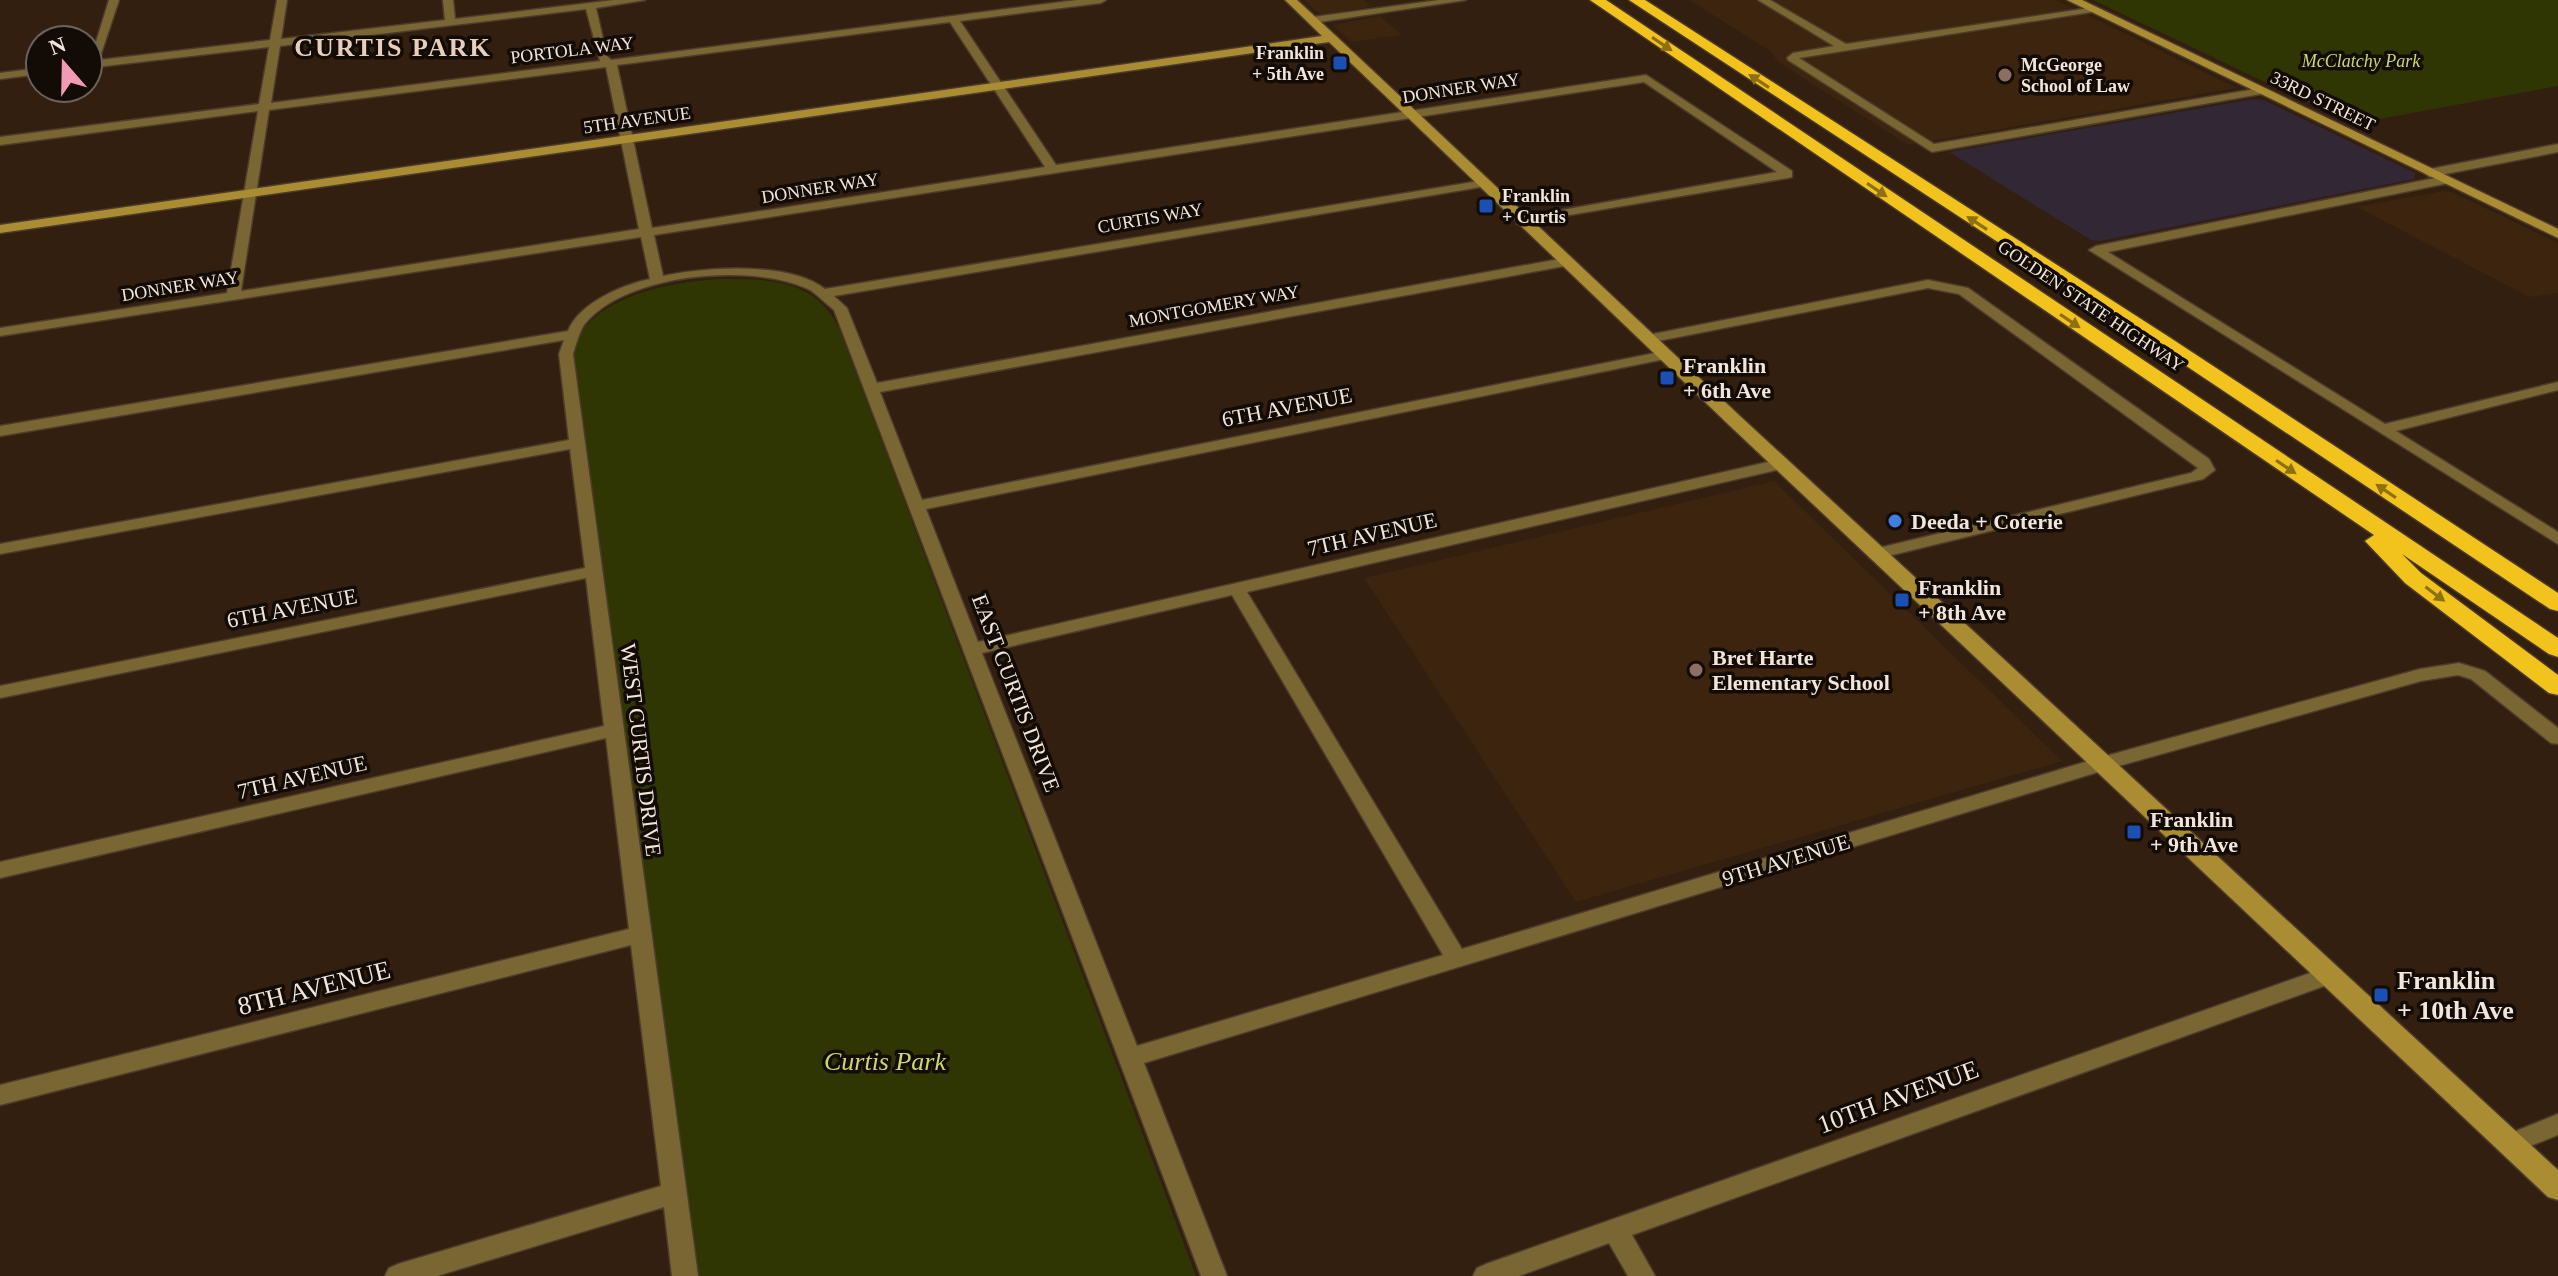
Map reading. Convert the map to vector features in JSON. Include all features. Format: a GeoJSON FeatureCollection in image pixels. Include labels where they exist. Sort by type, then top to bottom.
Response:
{"type":"FeatureCollection","features":[{"type":"Feature","properties":{"kind":"highway","name":"GOLDEN STATE HIGHWAY"},"geometry":{"type":"LineString","coordinates":[[1597,0],[2558,649]]}},
{"type":"Feature","properties":{"kind":"highway","name":"GOLDEN STATE HIGHWAY"},"geometry":{"type":"LineString","coordinates":[[1636,0],[2162,341],[2558,604]]}},
{"type":"Feature","properties":{"kind":"highway"},"geometry":{"type":"LineString","coordinates":[[2338,502],[2413,578],[2558,687]]}},
{"type":"Feature","properties":{"kind":"highway"},"geometry":{"type":"LineString","coordinates":[[2451,534],[2558,596]]}},
{"type":"Feature","properties":{"kind":"street"},"geometry":{"type":"LineString","coordinates":[[104,27],[114,0]]}},
{"type":"Feature","properties":{"kind":"street"},"geometry":{"type":"LineString","coordinates":[[233,296],[282,0]]}},
{"type":"Feature","properties":{"kind":"street"},"geometry":{"type":"LineString","coordinates":[[448,0],[450,22]]}},
{"type":"Feature","properties":{"kind":"street"},"geometry":{"type":"LineString","coordinates":[[104,63],[640,0]]}},
{"type":"Feature","properties":{"kind":"street","name":"PORTOLA WAY"},"geometry":{"type":"LineString","coordinates":[[0,141],[1101,0]]}},
{"type":"Feature","properties":{"kind":"street"},"geometry":{"type":"LineString","coordinates":[[1291,0],[1876,554],[2558,1188]]}},
{"type":"Feature","properties":{"kind":"street"},"geometry":{"type":"LineString","coordinates":[[1313,20],[1461,0]]}},
{"type":"Feature","properties":{"kind":"street"},"geometry":{"type":"LineString","coordinates":[[1763,0],[1843,47]]}},
{"type":"Feature","properties":{"kind":"street","name":"33RD STREET"},"geometry":{"type":"LineString","coordinates":[[2073,0],[2558,234]]}},
{"type":"Feature","properties":{"kind":"street"},"geometry":{"type":"LineString","coordinates":[[590,6],[602,57],[614,68],[626,140],[657,280]]}},
{"type":"Feature","properties":{"kind":"street"},"geometry":{"type":"LineString","coordinates":[[2092,9],[1792,56],[1795,62],[1932,148],[2261,91]]}},
{"type":"Feature","properties":{"kind":"street"},"geometry":{"type":"LineString","coordinates":[[953,19],[1053,170]]}},
{"type":"Feature","properties":{"kind":"street","name":"5TH AVENUE"},"geometry":{"type":"LineString","coordinates":[[0,229],[1335,41]]}},
{"type":"Feature","properties":{"kind":"street"},"geometry":{"type":"LineString","coordinates":[[0,76],[24,73]]}},
{"type":"Feature","properties":{"kind":"street","name":"DONNER WAY"},"geometry":{"type":"LineString","coordinates":[[0,332],[1646,78],[1788,174],[1522,221]]}},
{"type":"Feature","properties":{"kind":"street"},"geometry":{"type":"LineString","coordinates":[[2430,173],[2558,148]]}},
{"type":"Feature","properties":{"kind":"street"},"geometry":{"type":"LineString","coordinates":[[2445,180],[2096,250],[2558,539]]}},
{"type":"Feature","properties":{"kind":"street","name":"CURTIS WAY"},"geometry":{"type":"LineString","coordinates":[[825,293],[1481,183]]}},
{"type":"Feature","properties":{"kind":"street","name":"MONTGOMERY WAY"},"geometry":{"type":"LineString","coordinates":[[870,389],[1565,262]]}},
{"type":"Feature","properties":{"kind":"street"},"geometry":{"type":"LineString","coordinates":[[0,431],[570,335],[586,315],[601,304],[657,280],[709,272],[759,274],[782,276],[825,293]]}},
{"type":"Feature","properties":{"kind":"street"},"geometry":{"type":"LineString","coordinates":[[1648,339],[1928,284],[1947,285],[1963,291],[2037,343],[2203,462],[2207,470],[2197,476],[1876,554]]}},
{"type":"Feature","properties":{"kind":"street","name":"EAST CURTIS DRIVE"},"geometry":{"type":"LineString","coordinates":[[825,293],[840,308],[1214,1276]]}},
{"type":"Feature","properties":{"kind":"street","name":"WEST CURTIS DRIVE"},"geometry":{"type":"LineString","coordinates":[[570,335],[566,354],[685,1276]]}},
{"type":"Feature","properties":{"kind":"street","name":"6TH AVENUE"},"geometry":{"type":"LineString","coordinates":[[918,506],[1665,355]]}},
{"type":"Feature","properties":{"kind":"street"},"geometry":{"type":"LineString","coordinates":[[2384,429],[2558,386]]}},
{"type":"Feature","properties":{"kind":"street"},"geometry":{"type":"LineString","coordinates":[[0,549],[578,443]]}},
{"type":"Feature","properties":{"kind":"street","name":"7TH AVENUE"},"geometry":{"type":"LineString","coordinates":[[973,649],[1781,464]]}},
{"type":"Feature","properties":{"kind":"street","name":"6TH AVENUE"},"geometry":{"type":"LineString","coordinates":[[0,692],[594,571]]}},
{"type":"Feature","properties":{"kind":"street"},"geometry":{"type":"LineString","coordinates":[[1237,589],[1457,960]]}},
{"type":"Feature","properties":{"kind":"street","name":"9TH AVENUE"},"geometry":{"type":"LineString","coordinates":[[1130,1058],[2102,764],[2420,675],[2459,669],[2478,675],[2558,738]]}},
{"type":"Feature","properties":{"kind":"street","name":"7TH AVENUE"},"geometry":{"type":"LineString","coordinates":[[0,870],[615,730]]}},
{"type":"Feature","properties":{"kind":"street","name":"8TH AVENUE"},"geometry":{"type":"LineString","coordinates":[[0,1095],[641,934]]}},
{"type":"Feature","properties":{"kind":"street","name":"10TH AVENUE"},"geometry":{"type":"LineString","coordinates":[[1486,1276],[2330,975]]}},
{"type":"Feature","properties":{"kind":"street"},"geometry":{"type":"LineString","coordinates":[[2510,1144],[2558,1124]]}},
{"type":"Feature","properties":{"kind":"street"},"geometry":{"type":"LineString","coordinates":[[398,1276],[674,1193]]}},
{"type":"Feature","properties":{"kind":"street"},"geometry":{"type":"LineString","coordinates":[[1615,1230],[1642,1276]]}},
{"type":"Feature","properties":{"kind":"shaded area"},"geometry":{"type":"Polygon","coordinates":[[[1305,0],[1363,0],[1371,7],[1324,14],[1317,12],[1305,0]]]}},
{"type":"Feature","properties":{"kind":"shaded area","name":"McGeorge School of Law"},"geometry":{"type":"Polygon","coordinates":[[[1689,0],[2056,0],[2237,88],[1908,145],[1778,62],[1770,51],[1689,0]]]}},
{"type":"Feature","properties":{"kind":"shaded area"},"geometry":{"type":"Polygon","coordinates":[[[1380,16],[1402,35],[1351,42],[1333,25],[1380,16]]]}},
{"type":"Feature","properties":{"kind":"shaded area"},"geometry":{"type":"Polygon","coordinates":[[[2254,99],[2264,100],[2415,173],[2414,179],[2100,241],[2091,240],[1949,152],[2254,99]]]}},
{"type":"Feature","properties":{"kind":"shaded area"},"geometry":{"type":"Polygon","coordinates":[[[2452,192],[2558,243],[2558,293],[2529,297],[2357,207],[2452,192]]]}},
{"type":"Feature","properties":{"kind":"shaded area","name":"Bret Harte Elementary School"},"geometry":{"type":"Polygon","coordinates":[[[1774,481],[2062,761],[1576,902],[1364,578],[1774,481]]]}},
{"type":"Feature","properties":{"kind":"green space","name":"McClatchy Park"},"geometry":{"type":"Polygon","coordinates":[[[2093,0],[2558,0],[2558,86],[2353,124],[2093,0]]]}},
{"type":"Feature","properties":{"kind":"green space","name":"Curtis Park"},"geometry":{"type":"Polygon","coordinates":[[[721,279],[775,282],[805,291],[830,313],[840,330],[1196,1276],[697,1276],[571,354],[580,334],[594,318],[632,296],[678,284],[721,279]]]}},
{"type":"Feature","properties":{"kind":"place","name":"Franklin + 5th Ave"},"geometry":{"type":"Point","coordinates":[1340,63]}},
{"type":"Feature","properties":{"kind":"place","name":"McGeorge School of Law"},"geometry":{"type":"Point","coordinates":[2005,75]}},
{"type":"Feature","properties":{"kind":"place","name":"Franklin + Curtis"},"geometry":{"type":"Point","coordinates":[1486,206]}},
{"type":"Feature","properties":{"kind":"place","name":"Franklin + 6th Ave"},"geometry":{"type":"Point","coordinates":[1667,378]}},
{"type":"Feature","properties":{"kind":"place","name":"Deeda + Coterie"},"geometry":{"type":"Point","coordinates":[1895,521]}},
{"type":"Feature","properties":{"kind":"place","name":"Franklin + 8th Ave"},"geometry":{"type":"Point","coordinates":[1902,600]}},
{"type":"Feature","properties":{"kind":"place","name":"Bret Harte Elementary School"},"geometry":{"type":"Point","coordinates":[1696,670]}},
{"type":"Feature","properties":{"kind":"place","name":"Franklin + 9th Ave"},"geometry":{"type":"Point","coordinates":[2134,832]}},
{"type":"Feature","properties":{"kind":"place","name":"Franklin + 10th Ave"},"geometry":{"type":"Point","coordinates":[2381,995]}},
{"type":"Feature","properties":{"kind":"district","name":"CURTIS PARK"},"geometry":{"type":"Point","coordinates":[393,47]}}]}
